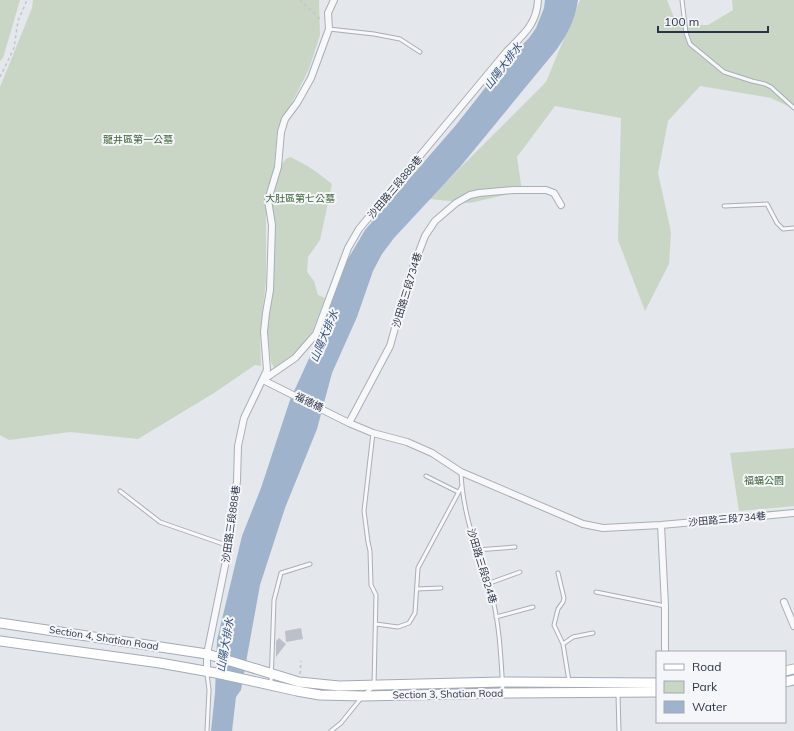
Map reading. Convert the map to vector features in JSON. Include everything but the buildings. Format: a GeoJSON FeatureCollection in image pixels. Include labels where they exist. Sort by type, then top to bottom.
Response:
{"type":"FeatureCollection","features":[{"type":"Feature","properties":{"kind":"main road"},"geometry":{"type":"LineString","coordinates":[[0,618],[12,624]]}},
{"type":"Feature","properties":{"kind":"main road","name":"Section 4, Shatian Road"},"geometry":{"type":"LineString","coordinates":[[0,623],[208,654],[218,657]]}},
{"type":"Feature","properties":{"kind":"main road","name":"Section 4, Shatian Road"},"geometry":{"type":"LineString","coordinates":[[0,641],[160,663],[241,678]]}},
{"type":"Feature","properties":{"kind":"main road","name":"Section 3, Shatian Road"},"geometry":{"type":"LineString","coordinates":[[218,657],[299,682],[339,686],[502,682],[656,683]]}},
{"type":"Feature","properties":{"kind":"main road","name":"Section 3, Shatian Road"},"geometry":{"type":"LineString","coordinates":[[241,678],[271,686],[320,695],[363,696],[656,692]]}},
{"type":"Feature","properties":{"kind":"street"},"geometry":{"type":"LineString","coordinates":[[263,380],[267,370],[264,332],[270,290],[272,225],[268,200],[278,167],[281,132],[285,119],[297,103],[311,78],[329,29],[328,13],[334,0]]}},
{"type":"Feature","properties":{"kind":"street","name":"沙田路三段888巷"},"geometry":{"type":"LineString","coordinates":[[211,672],[208,654],[229,546],[237,481],[238,446],[244,418],[263,380],[295,358],[316,334],[348,248],[360,229],[507,51],[529,29],[538,8],[538,0]]}},
{"type":"Feature","properties":{"kind":"street","name":"沙田路三段734巷"},"geometry":{"type":"LineString","coordinates":[[349,423],[390,346],[409,278],[425,236],[435,221],[456,203],[470,195],[479,193],[514,190],[546,190],[554,193],[561,205]]}},
{"type":"Feature","properties":{"kind":"street","name":"福德橋"},"geometry":{"type":"LineString","coordinates":[[263,380],[329,412]]}},
{"type":"Feature","properties":{"kind":"street","name":"沙田路三段734巷"},"geometry":{"type":"LineString","coordinates":[[329,412],[349,423],[373,433],[407,442],[432,453],[461,472],[583,524],[603,528],[661,525],[794,513]]}},
{"type":"Feature","properties":{"kind":"street"},"geometry":{"type":"LineString","coordinates":[[661,525],[665,606],[665,651]]}},
{"type":"Feature","properties":{"kind":"street"},"geometry":{"type":"LineString","coordinates":[[784,602],[794,626]]}},
{"type":"Feature","properties":{"kind":"lane"},"geometry":{"type":"LineString","coordinates":[[682,0],[686,34],[690,44],[724,72],[772,87],[794,108]]}},
{"type":"Feature","properties":{"kind":"lane"},"geometry":{"type":"LineString","coordinates":[[329,29],[374,34],[400,39],[420,52]]}},
{"type":"Feature","properties":{"kind":"lane"},"geometry":{"type":"LineString","coordinates":[[724,206],[768,204],[777,223],[783,229],[794,228]]}},
{"type":"Feature","properties":{"kind":"lane"},"geometry":{"type":"LineString","coordinates":[[331,731],[374,686],[376,595],[371,585],[370,551],[364,512],[373,433]]}},
{"type":"Feature","properties":{"kind":"lane","name":"沙田路三段824巷"},"geometry":{"type":"LineString","coordinates":[[461,472],[462,486],[476,550],[493,598],[503,693]]}},
{"type":"Feature","properties":{"kind":"lane"},"geometry":{"type":"LineString","coordinates":[[426,476],[458,492]]}},
{"type":"Feature","properties":{"kind":"lane"},"geometry":{"type":"LineString","coordinates":[[376,624],[398,627],[409,623],[415,612],[418,568],[462,486]]}},
{"type":"Feature","properties":{"kind":"lane"},"geometry":{"type":"LineString","coordinates":[[120,491],[160,522],[229,546]]}},
{"type":"Feature","properties":{"kind":"lane"},"geometry":{"type":"LineString","coordinates":[[476,550],[515,548]]}},
{"type":"Feature","properties":{"kind":"lane"},"geometry":{"type":"LineString","coordinates":[[271,686],[274,600],[281,573],[310,564]]}},
{"type":"Feature","properties":{"kind":"lane"},"geometry":{"type":"LineString","coordinates":[[487,584],[520,572]]}},
{"type":"Feature","properties":{"kind":"lane"},"geometry":{"type":"LineString","coordinates":[[558,573],[564,598],[558,609],[554,625],[563,644],[570,683]]}},
{"type":"Feature","properties":{"kind":"lane"},"geometry":{"type":"LineString","coordinates":[[417,589],[441,588]]}},
{"type":"Feature","properties":{"kind":"lane"},"geometry":{"type":"LineString","coordinates":[[596,592],[665,606]]}},
{"type":"Feature","properties":{"kind":"lane"},"geometry":{"type":"LineString","coordinates":[[496,616],[533,607]]}},
{"type":"Feature","properties":{"kind":"lane"},"geometry":{"type":"LineString","coordinates":[[563,644],[573,637],[593,633]]}},
{"type":"Feature","properties":{"kind":"lane"},"geometry":{"type":"LineString","coordinates":[[207,731],[211,672]]}},
{"type":"Feature","properties":{"kind":"lane"},"geometry":{"type":"LineString","coordinates":[[618,692],[619,731]]}},
{"type":"Feature","properties":{"kind":"path"},"geometry":{"type":"LineString","coordinates":[[0,77],[14,48],[18,21],[27,0]]}},
{"type":"Feature","properties":{"kind":"path"},"geometry":{"type":"LineString","coordinates":[[300,0],[314,11],[329,29]]}},
{"type":"Feature","properties":{"kind":"path"},"geometry":{"type":"LineString","coordinates":[[299,682],[301,661]]}},
{"type":"Feature","properties":{"kind":"green space"},"geometry":{"type":"Polygon","coordinates":[[[0,0],[20,0],[3,58],[0,61],[0,0]]]}},
{"type":"Feature","properties":{"kind":"green space","name":"龍井區第一公墓"},"geometry":{"type":"Polygon","coordinates":[[[33,0],[319,0],[320,35],[309,69],[277,132],[274,169],[266,192],[266,282],[260,333],[261,366],[255,365],[214,393],[138,439],[70,432],[9,440],[0,435],[0,87],[32,8],[33,0]]]}},
{"type":"Feature","properties":{"kind":"green space"},"geometry":{"type":"Polygon","coordinates":[[[580,0],[667,0],[677,25],[708,25],[733,10],[732,0],[794,0],[794,109],[771,98],[700,86],[668,121],[658,173],[671,232],[669,264],[645,311],[618,240],[621,118],[555,106],[517,157],[522,191],[470,203],[429,199],[546,82],[580,0]]]}},
{"type":"Feature","properties":{"kind":"green space","name":"大肚區第七公墓"},"geometry":{"type":"Polygon","coordinates":[[[290,157],[312,169],[332,184],[320,240],[308,257],[307,272],[314,281],[318,295],[325,298],[312,333],[298,351],[274,368],[271,362],[267,327],[274,236],[271,193],[277,182],[281,165],[290,157]]]}},
{"type":"Feature","properties":{"kind":"green space","name":"福蝠公園"},"geometry":{"type":"Polygon","coordinates":[[[794,448],[794,506],[739,511],[730,453],[794,448]]]}},
{"type":"Feature","properties":{"kind":"water","name":"山陽大排水"},"geometry":{"type":"Polygon","coordinates":[[[545,0],[578,0],[568,32],[557,49],[460,167],[394,238],[382,254],[373,271],[357,317],[332,373],[317,429],[285,508],[260,585],[241,690],[236,697],[232,731],[211,731],[215,693],[217,640],[242,536],[261,488],[290,400],[317,341],[342,269],[365,230],[456,125],[507,60],[529,38],[536,28],[544,8],[545,0]]]}}]}
